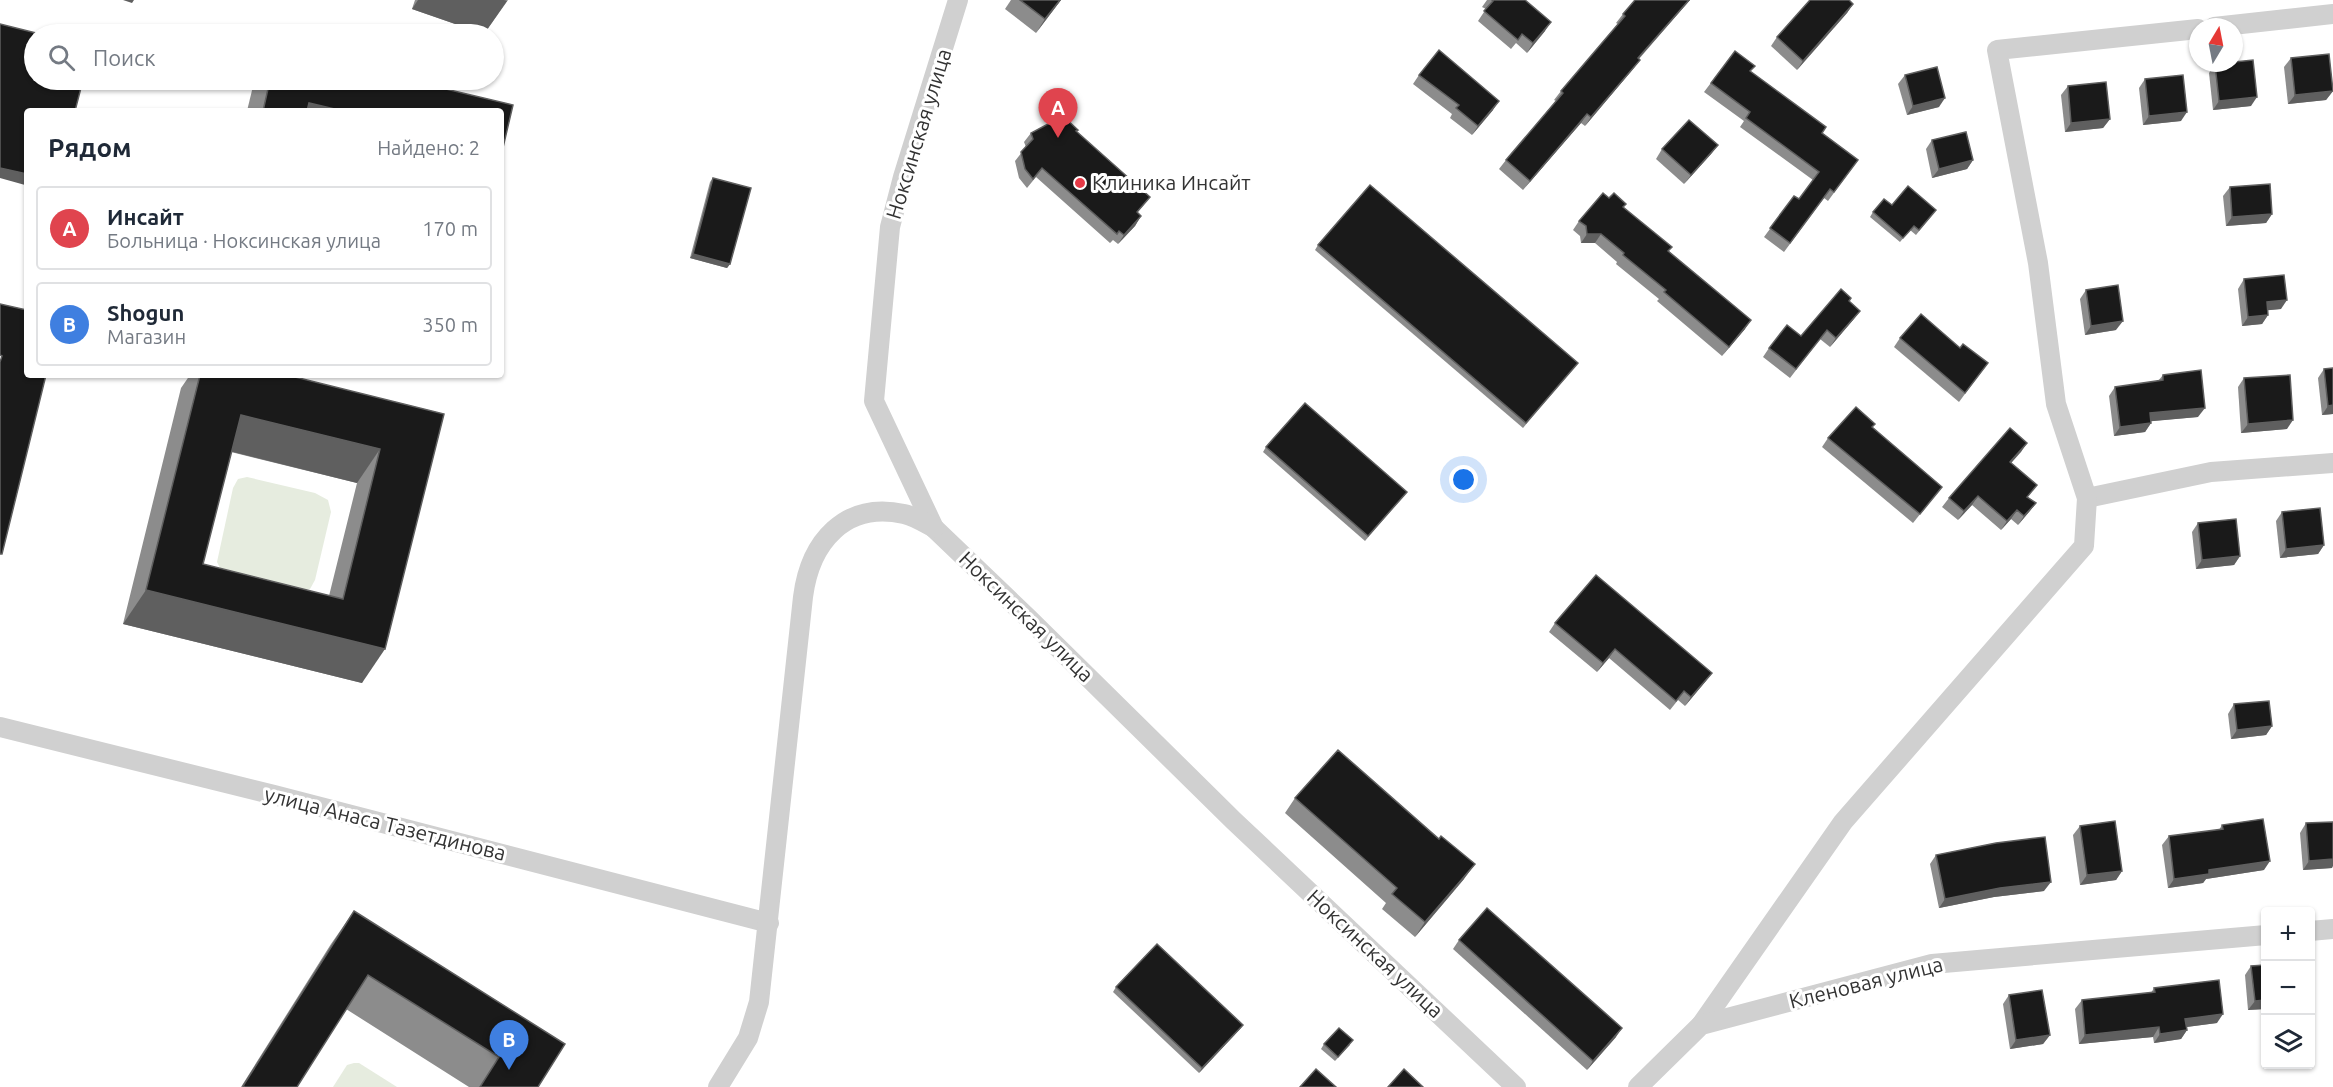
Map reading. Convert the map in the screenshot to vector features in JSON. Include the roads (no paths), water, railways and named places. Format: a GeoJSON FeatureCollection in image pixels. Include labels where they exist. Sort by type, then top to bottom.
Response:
{"type":"FeatureCollection","features":[{"type":"Feature","properties":{"kind":"street","name":"Ноксинская улица"},"geometry":{"type":"LineString","coordinates":[[958,0],[903,177],[890,227],[874,401],[934,528],[1234,821],[1516,1087]]}},
{"type":"Feature","properties":{"kind":"street"},"geometry":{"type":"LineString","coordinates":[[2243,24],[2333,14]]}},
{"type":"Feature","properties":{"kind":"street"},"geometry":{"type":"LineString","coordinates":[[1701,1025],[1844,822],[2084,546],[2087,498],[2056,404],[2038,263],[1997,50],[2189,30]]}},
{"type":"Feature","properties":{"kind":"street"},"geometry":{"type":"LineString","coordinates":[[2087,498],[2211,471],[2333,463]]}},
{"type":"Feature","properties":{"kind":"street"},"geometry":{"type":"LineString","coordinates":[[718,1087],[742,1049],[757,1014],[769,923],[803,597],[811,561],[821,542],[853,517],[880,511],[906,514],[934,528]]}},
{"type":"Feature","properties":{"kind":"street","name":"улица Анаса Тазетдинова"},"geometry":{"type":"LineString","coordinates":[[0,727],[769,923]]}},
{"type":"Feature","properties":{"kind":"street"},"geometry":{"type":"LineString","coordinates":[[2315,931],[2333,929]]}},
{"type":"Feature","properties":{"kind":"street","name":"Кленовая улица"},"geometry":{"type":"LineString","coordinates":[[1638,1087],[1701,1025],[1932,964],[2261,935]]}},
{"type":"Feature","properties":{"kind":"place","name":"Инсайт"},"geometry":{"type":"Point","coordinates":[1058,138]}},
{"type":"Feature","properties":{"kind":"place","name":"Клиника Инсайт"},"geometry":{"type":"Point","coordinates":[1080,183]}},
{"type":"Feature","properties":{"kind":"place","name":"Shogun"},"geometry":{"type":"Point","coordinates":[509,1070]}}]}
